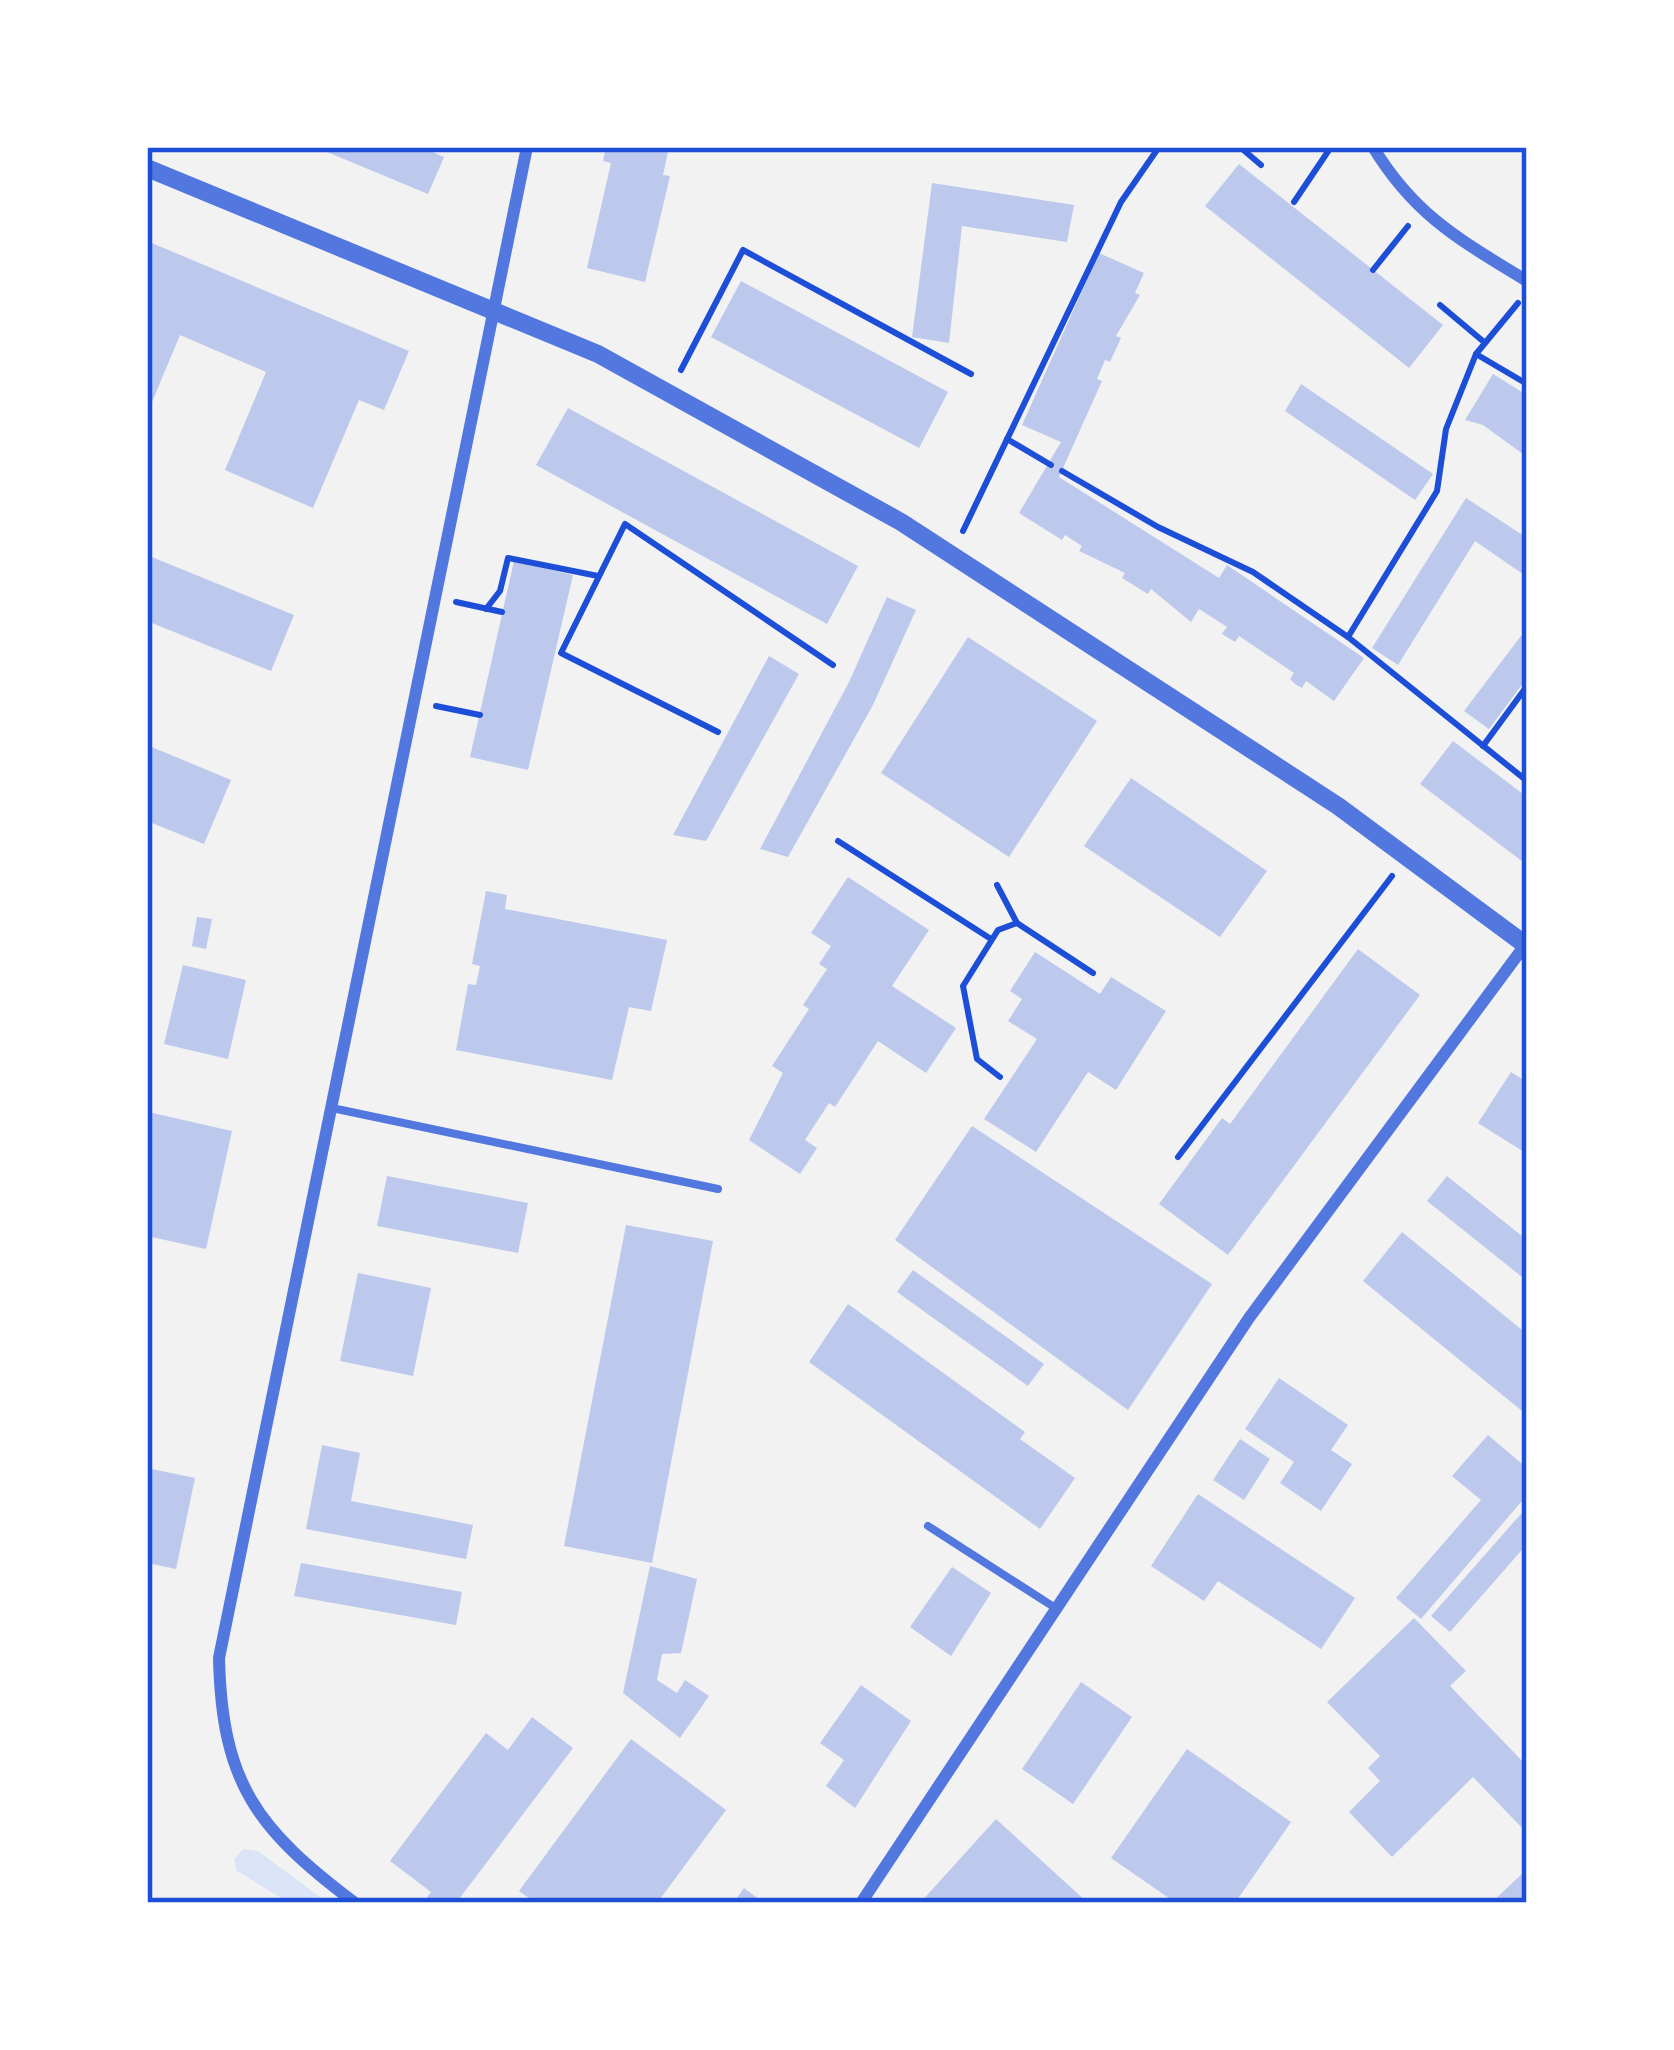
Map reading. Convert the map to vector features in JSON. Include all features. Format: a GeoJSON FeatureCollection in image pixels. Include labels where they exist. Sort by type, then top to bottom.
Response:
{"type":"FeatureCollection","features":[{"type":"Feature","properties":{"kind":"street"},"geometry":{"type":"LineString","coordinates":[[356,1903],[289,1852],[259,1819],[238,1783],[220,1719],[224,1624],[527,147]]}},
{"type":"Feature","properties":{"kind":"street"},"geometry":{"type":"LineString","coordinates":[[1372,147],[1398,189],[1438,227],[1527,281]]}},
{"type":"Feature","properties":{"kind":"street"},"geometry":{"type":"LineString","coordinates":[[147,168],[598,354],[901,522],[1266,758],[1526,946],[1249,1318],[861,1903]]}},
{"type":"Feature","properties":{"kind":"lane"},"geometry":{"type":"LineString","coordinates":[[330,1107],[718,1189]]}},
{"type":"Feature","properties":{"kind":"lane"},"geometry":{"type":"LineString","coordinates":[[928,1526],[1058,1610]]}},
{"type":"Feature","properties":{"kind":"path"},"geometry":{"type":"LineString","coordinates":[[963,531],[1121,202],[1159,147]]}},
{"type":"Feature","properties":{"kind":"path"},"geometry":{"type":"LineString","coordinates":[[1240,147],[1262,165]]}},
{"type":"Feature","properties":{"kind":"path"},"geometry":{"type":"LineString","coordinates":[[1294,202],[1331,147]]}},
{"type":"Feature","properties":{"kind":"path"},"geometry":{"type":"LineString","coordinates":[[1373,270],[1420,210]]}},
{"type":"Feature","properties":{"kind":"path"},"geometry":{"type":"LineString","coordinates":[[681,370],[743,250],[971,374]]}},
{"type":"Feature","properties":{"kind":"path"},"geometry":{"type":"LineString","coordinates":[[1348,638],[1437,490],[1446,429],[1476,354],[1527,294]]}},
{"type":"Feature","properties":{"kind":"path"},"geometry":{"type":"LineString","coordinates":[[1440,305],[1484,342]]}},
{"type":"Feature","properties":{"kind":"path"},"geometry":{"type":"LineString","coordinates":[[1476,354],[1527,384]]}},
{"type":"Feature","properties":{"kind":"path"},"geometry":{"type":"LineString","coordinates":[[1007,439],[1051,465]]}},
{"type":"Feature","properties":{"kind":"path"},"geometry":{"type":"LineString","coordinates":[[1061,471],[1158,527],[1253,572],[1348,638],[1527,781]]}},
{"type":"Feature","properties":{"kind":"path"},"geometry":{"type":"LineString","coordinates":[[718,732],[561,653],[625,524],[833,665]]}},
{"type":"Feature","properties":{"kind":"path"},"geometry":{"type":"LineString","coordinates":[[486,609],[500,591],[508,558],[598,576]]}},
{"type":"Feature","properties":{"kind":"path"},"geometry":{"type":"LineString","coordinates":[[434,598],[502,612]]}},
{"type":"Feature","properties":{"kind":"path"},"geometry":{"type":"LineString","coordinates":[[1482,747],[1527,686]]}},
{"type":"Feature","properties":{"kind":"path"},"geometry":{"type":"LineString","coordinates":[[413,701],[480,715]]}},
{"type":"Feature","properties":{"kind":"path"},"geometry":{"type":"LineString","coordinates":[[838,841],[992,939]]}},
{"type":"Feature","properties":{"kind":"path"},"geometry":{"type":"LineString","coordinates":[[1178,1156],[1406,859]]}},
{"type":"Feature","properties":{"kind":"path"},"geometry":{"type":"LineString","coordinates":[[997,885],[1017,923],[1093,973]]}},
{"type":"Feature","properties":{"kind":"path"},"geometry":{"type":"LineString","coordinates":[[1000,1076],[977,1059],[963,993],[967,974],[992,939],[1017,923]]}},
{"type":"Feature","properties":{"kind":"shaded area"},"geometry":{"type":"Polygon","coordinates":[[[243,1849],[258,1851],[328,1903],[289,1903],[236,1870],[234,1859],[243,1849]]]}},
{"type":"Feature","properties":{"kind":"building"},"geometry":{"type":"Polygon","coordinates":[[[329,147],[421,147],[444,157],[428,194],[327,152],[329,147]]]}},
{"type":"Feature","properties":{"kind":"building"},"geometry":{"type":"Polygon","coordinates":[[[606,147],[669,147],[663,175],[670,176],[645,282],[587,268],[611,163],[603,161],[606,147]]]}},
{"type":"Feature","properties":{"kind":"building"},"geometry":{"type":"Polygon","coordinates":[[[1239,164],[1443,325],[1409,368],[1205,206],[1239,164]]]}},
{"type":"Feature","properties":{"kind":"building"},"geometry":{"type":"Polygon","coordinates":[[[932,183],[1074,205],[1067,242],[962,226],[949,343],[912,337],[932,183]]]}},
{"type":"Feature","properties":{"kind":"building"},"geometry":{"type":"Polygon","coordinates":[[[147,241],[409,351],[384,410],[359,400],[313,508],[225,470],[266,372],[180,335],[147,414],[147,241]]]}},
{"type":"Feature","properties":{"kind":"building"},"geometry":{"type":"Polygon","coordinates":[[[1099,253],[1144,273],[1135,293],[1140,295],[1116,336],[1121,338],[1110,362],[1105,360],[1097,379],[1102,381],[1059,477],[1219,578],[1227,565],[1364,658],[1334,701],[1306,681],[1302,688],[1295,684],[1290,679],[1294,673],[1239,636],[1235,642],[1222,634],[1227,627],[1199,609],[1191,622],[1151,589],[1148,594],[1122,578],[1125,573],[1079,551],[1082,546],[1065,535],[1062,540],[1019,513],[1061,442],[1022,425],[1099,253]]]}},
{"type":"Feature","properties":{"kind":"building"},"geometry":{"type":"Polygon","coordinates":[[[741,281],[948,392],[919,448],[711,337],[741,281]]]}},
{"type":"Feature","properties":{"kind":"building"},"geometry":{"type":"Polygon","coordinates":[[[1493,374],[1527,395],[1527,457],[1483,425],[1465,420],[1493,374]]]}},
{"type":"Feature","properties":{"kind":"building"},"geometry":{"type":"Polygon","coordinates":[[[1301,384],[1433,474],[1415,500],[1285,411],[1301,384]]]}},
{"type":"Feature","properties":{"kind":"building"},"geometry":{"type":"Polygon","coordinates":[[[568,408],[858,566],[827,624],[536,465],[568,408]]]}},
{"type":"Feature","properties":{"kind":"building"},"geometry":{"type":"Polygon","coordinates":[[[1466,498],[1527,538],[1527,577],[1475,541],[1398,665],[1372,648],[1466,498]]]}},
{"type":"Feature","properties":{"kind":"building"},"geometry":{"type":"Polygon","coordinates":[[[147,555],[294,615],[271,671],[147,621],[147,555]]]}},
{"type":"Feature","properties":{"kind":"building"},"geometry":{"type":"Polygon","coordinates":[[[514,561],[573,575],[528,770],[470,757],[514,561]]]}},
{"type":"Feature","properties":{"kind":"building"},"geometry":{"type":"Polygon","coordinates":[[[887,597],[916,610],[873,705],[788,857],[760,849],[849,682],[887,597]]]}},
{"type":"Feature","properties":{"kind":"building"},"geometry":{"type":"Polygon","coordinates":[[[1527,628],[1527,678],[1489,729],[1464,711],[1527,628]]]}},
{"type":"Feature","properties":{"kind":"building"},"geometry":{"type":"Polygon","coordinates":[[[968,637],[1097,721],[1009,857],[881,773],[968,637]]]}},
{"type":"Feature","properties":{"kind":"building"},"geometry":{"type":"Polygon","coordinates":[[[769,656],[799,674],[706,841],[673,835],[769,656]]]}},
{"type":"Feature","properties":{"kind":"building"},"geometry":{"type":"Polygon","coordinates":[[[1453,741],[1527,797],[1527,865],[1420,784],[1453,741]]]}},
{"type":"Feature","properties":{"kind":"building"},"geometry":{"type":"Polygon","coordinates":[[[147,745],[231,780],[204,844],[147,821],[147,745]]]}},
{"type":"Feature","properties":{"kind":"building"},"geometry":{"type":"Polygon","coordinates":[[[1131,778],[1267,871],[1220,937],[1084,846],[1131,778]]]}},
{"type":"Feature","properties":{"kind":"building"},"geometry":{"type":"Polygon","coordinates":[[[848,877],[929,930],[892,986],[956,1028],[926,1073],[878,1041],[835,1107],[829,1103],[805,1140],[817,1148],[800,1174],[749,1140],[783,1073],[772,1066],[809,1009],[803,1005],[827,969],[819,964],[831,946],[811,933],[848,877]]]}},
{"type":"Feature","properties":{"kind":"building"},"geometry":{"type":"Polygon","coordinates":[[[486,891],[507,895],[505,909],[667,940],[651,1011],[629,1007],[612,1080],[456,1050],[468,984],[476,985],[480,966],[472,964],[486,891]]]}},
{"type":"Feature","properties":{"kind":"building"},"geometry":{"type":"Polygon","coordinates":[[[197,917],[212,919],[206,949],[192,946],[197,917]]]}},
{"type":"Feature","properties":{"kind":"building"},"geometry":{"type":"Polygon","coordinates":[[[1358,949],[1420,995],[1228,1255],[1159,1204],[1222,1118],[1230,1124],[1358,949]]]}},
{"type":"Feature","properties":{"kind":"building"},"geometry":{"type":"Polygon","coordinates":[[[1035,952],[1100,994],[1111,977],[1166,1011],[1116,1090],[1088,1072],[1036,1152],[984,1119],[1037,1039],[1008,1021],[1022,999],[1010,991],[1035,952]]]}},
{"type":"Feature","properties":{"kind":"building"},"geometry":{"type":"Polygon","coordinates":[[[183,965],[246,980],[228,1059],[164,1044],[183,965]]]}},
{"type":"Feature","properties":{"kind":"building"},"geometry":{"type":"Polygon","coordinates":[[[1511,1072],[1527,1082],[1527,1154],[1478,1123],[1511,1072]]]}},
{"type":"Feature","properties":{"kind":"building"},"geometry":{"type":"Polygon","coordinates":[[[148,1112],[232,1131],[206,1249],[147,1236],[148,1112]]]}},
{"type":"Feature","properties":{"kind":"building"},"geometry":{"type":"Polygon","coordinates":[[[972,1126],[1212,1284],[1128,1410],[895,1240],[972,1126]]]}},
{"type":"Feature","properties":{"kind":"building"},"geometry":{"type":"Polygon","coordinates":[[[387,1176],[528,1203],[518,1253],[377,1226],[387,1176]]]}},
{"type":"Feature","properties":{"kind":"building"},"geometry":{"type":"Polygon","coordinates":[[[1447,1176],[1527,1240],[1527,1281],[1427,1201],[1447,1176]]]}},
{"type":"Feature","properties":{"kind":"building"},"geometry":{"type":"Polygon","coordinates":[[[626,1225],[713,1241],[652,1563],[564,1546],[626,1225]]]}},
{"type":"Feature","properties":{"kind":"building"},"geometry":{"type":"Polygon","coordinates":[[[1402,1232],[1527,1334],[1527,1415],[1363,1281],[1402,1232]]]}},
{"type":"Feature","properties":{"kind":"building"},"geometry":{"type":"Polygon","coordinates":[[[913,1270],[1044,1364],[1028,1386],[897,1292],[913,1270]]]}},
{"type":"Feature","properties":{"kind":"building"},"geometry":{"type":"Polygon","coordinates":[[[358,1273],[431,1288],[413,1376],[340,1361],[358,1273]]]}},
{"type":"Feature","properties":{"kind":"building"},"geometry":{"type":"Polygon","coordinates":[[[848,1304],[1025,1432],[1020,1439],[1075,1478],[1040,1529],[809,1362],[848,1304]]]}},
{"type":"Feature","properties":{"kind":"building"},"geometry":{"type":"Polygon","coordinates":[[[1279,1378],[1348,1425],[1331,1450],[1352,1464],[1321,1511],[1280,1483],[1294,1462],[1245,1429],[1279,1378]]]}},
{"type":"Feature","properties":{"kind":"building"},"geometry":{"type":"Polygon","coordinates":[[[1488,1435],[1527,1468],[1527,1495],[1421,1619],[1396,1598],[1481,1500],[1452,1476],[1488,1435]]]}},
{"type":"Feature","properties":{"kind":"building"},"geometry":{"type":"Polygon","coordinates":[[[1240,1439],[1270,1459],[1244,1500],[1213,1480],[1240,1439]]]}},
{"type":"Feature","properties":{"kind":"building"},"geometry":{"type":"Polygon","coordinates":[[[322,1445],[360,1453],[351,1501],[473,1525],[466,1559],[306,1529],[322,1445]]]}},
{"type":"Feature","properties":{"kind":"building"},"geometry":{"type":"Polygon","coordinates":[[[147,1468],[195,1478],[176,1569],[147,1563],[147,1468]]]}},
{"type":"Feature","properties":{"kind":"building"},"geometry":{"type":"Polygon","coordinates":[[[1198,1494],[1355,1598],[1321,1649],[1218,1581],[1204,1601],[1151,1566],[1198,1494]]]}},
{"type":"Feature","properties":{"kind":"building"},"geometry":{"type":"Polygon","coordinates":[[[1527,1507],[1527,1544],[1450,1632],[1431,1616],[1527,1507]]]}},
{"type":"Feature","properties":{"kind":"building"},"geometry":{"type":"Polygon","coordinates":[[[301,1563],[462,1592],[456,1625],[294,1596],[301,1563]]]}},
{"type":"Feature","properties":{"kind":"building"},"geometry":{"type":"Polygon","coordinates":[[[650,1566],[697,1579],[681,1653],[662,1654],[657,1680],[677,1693],[685,1680],[709,1696],[680,1738],[623,1693],[650,1566]]]}},
{"type":"Feature","properties":{"kind":"building"},"geometry":{"type":"Polygon","coordinates":[[[952,1567],[991,1593],[951,1656],[910,1627],[952,1567]]]}},
{"type":"Feature","properties":{"kind":"building"},"geometry":{"type":"Polygon","coordinates":[[[1414,1618],[1466,1671],[1450,1686],[1527,1766],[1527,1833],[1473,1777],[1392,1857],[1349,1812],[1380,1781],[1368,1768],[1380,1756],[1327,1702],[1414,1618]]]}},
{"type":"Feature","properties":{"kind":"building"},"geometry":{"type":"Polygon","coordinates":[[[1081,1682],[1132,1717],[1073,1804],[1022,1769],[1081,1682]]]}},
{"type":"Feature","properties":{"kind":"building"},"geometry":{"type":"Polygon","coordinates":[[[861,1685],[911,1721],[855,1808],[826,1786],[844,1760],[820,1743],[861,1685]]]}},
{"type":"Feature","properties":{"kind":"building"},"geometry":{"type":"Polygon","coordinates":[[[532,1717],[573,1748],[456,1903],[423,1903],[431,1892],[390,1861],[486,1733],[508,1750],[532,1717]]]}},
{"type":"Feature","properties":{"kind":"building"},"geometry":{"type":"Polygon","coordinates":[[[631,1739],[726,1810],[657,1903],[536,1903],[519,1891],[631,1739]]]}},
{"type":"Feature","properties":{"kind":"building"},"geometry":{"type":"Polygon","coordinates":[[[1187,1749],[1291,1822],[1235,1903],[1176,1903],[1111,1858],[1187,1749]]]}},
{"type":"Feature","properties":{"kind":"building"},"geometry":{"type":"Polygon","coordinates":[[[996,1819],[1088,1903],[920,1903],[996,1819]]]}},
{"type":"Feature","properties":{"kind":"building"},"geometry":{"type":"Polygon","coordinates":[[[1527,1869],[1527,1903],[1491,1903],[1527,1869]]]}},
{"type":"Feature","properties":{"kind":"building"},"geometry":{"type":"Polygon","coordinates":[[[744,1888],[764,1903],[733,1903],[744,1888]]]}}]}
